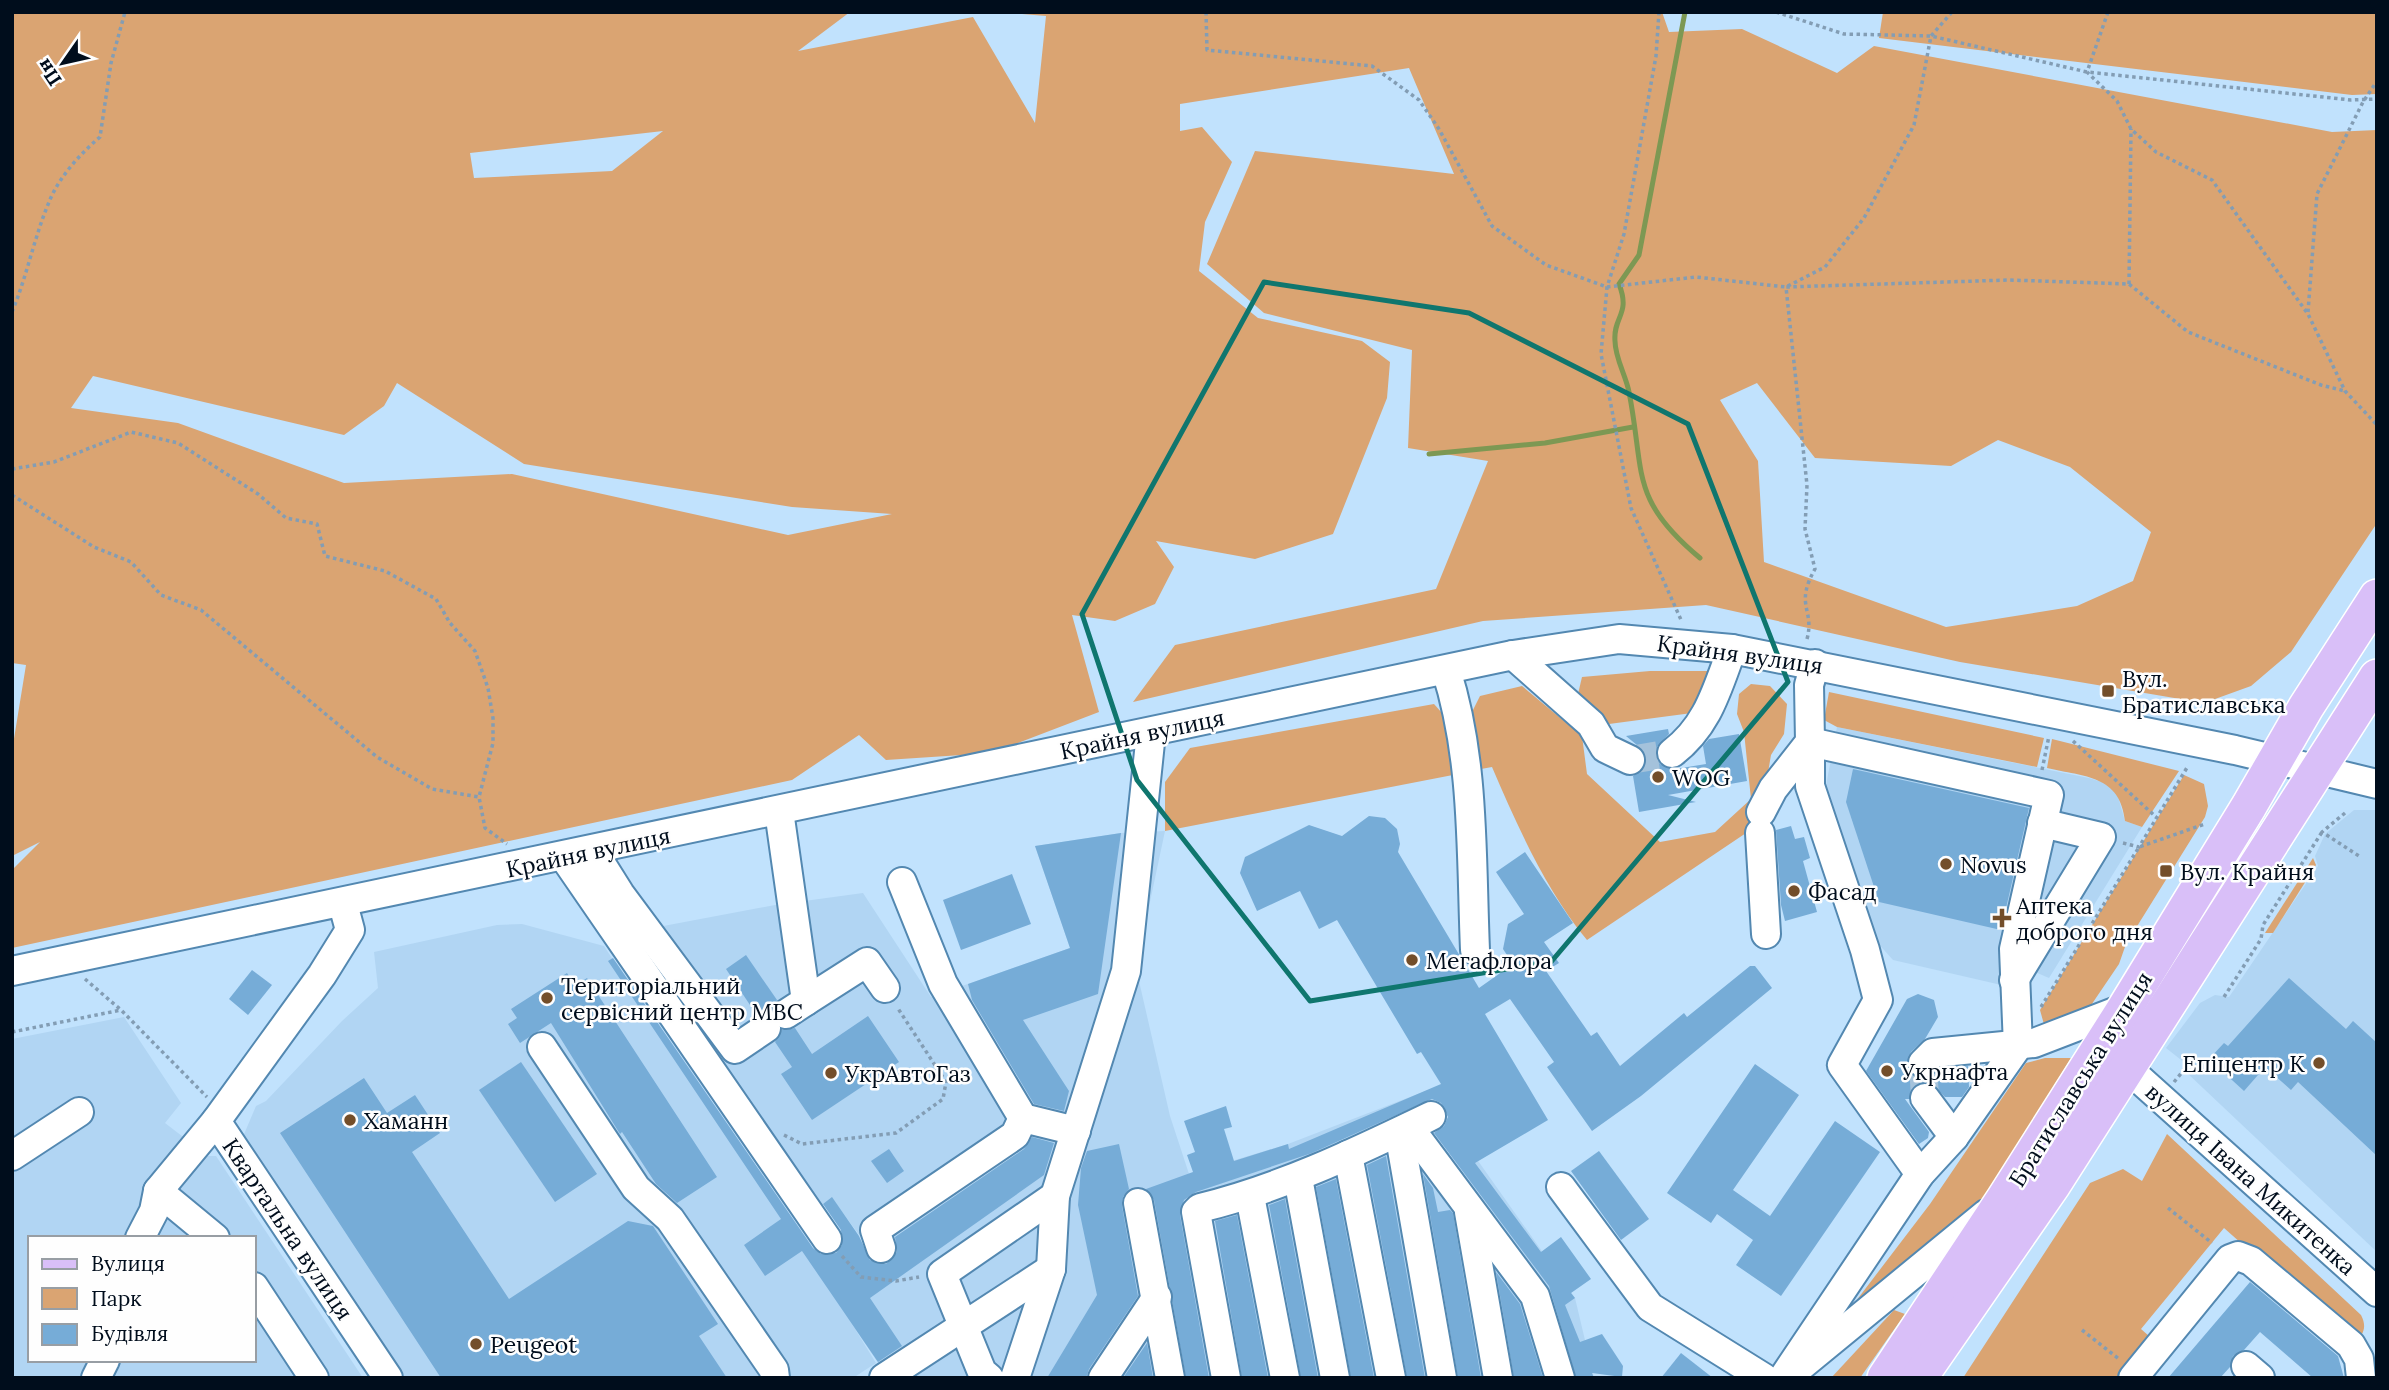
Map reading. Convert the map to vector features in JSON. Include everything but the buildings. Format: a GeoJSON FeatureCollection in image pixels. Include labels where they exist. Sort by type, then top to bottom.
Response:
{"type":"FeatureCollection","features":[{"type":"Feature","properties":{"kind":"main road","name":"Братиславська вулиця"},"geometry":{"type":"LineString","coordinates":[[1885,1378],[2004,1199],[2125,1008],[2377,597]]}},
{"type":"Feature","properties":{"kind":"main road","name":"Братиславська вулиця"},"geometry":{"type":"LineString","coordinates":[[1919,1378],[2052,1186],[2377,677]]}},
{"type":"Feature","properties":{"kind":"street","name":"Крайня вулиця"},"geometry":{"type":"LineString","coordinates":[[12,971],[343,904],[1513,654],[1619,639],[1692,643],[1732,649],[1811,652],[2377,784]]}},
{"type":"Feature","properties":{"kind":"street"},"geometry":{"type":"LineString","coordinates":[[1672,753],[1691,739],[1710,711],[1732,649]]}},
{"type":"Feature","properties":{"kind":"street"},"geometry":{"type":"LineString","coordinates":[[1811,652],[1810,786],[1865,950],[1878,1000],[1842,1065],[1920,1174]]}},
{"type":"Feature","properties":{"kind":"street"},"geometry":{"type":"LineString","coordinates":[[1513,654],[1591,724],[1605,748],[1630,760]]}},
{"type":"Feature","properties":{"kind":"street"},"geometry":{"type":"LineString","coordinates":[[1446,670],[1454,695],[1468,772],[1475,950]]}},
{"type":"Feature","properties":{"kind":"street"},"geometry":{"type":"LineString","coordinates":[[1015,1378],[1051,1269],[1055,1196],[1126,971],[1150,733]]}},
{"type":"Feature","properties":{"kind":"street"},"geometry":{"type":"LineString","coordinates":[[1785,1378],[1920,1174],[1954,1137],[2018,1046],[2014,949],[2049,795],[1810,742]]}},
{"type":"Feature","properties":{"kind":"street"},"geometry":{"type":"LineString","coordinates":[[1766,933],[1761,823],[1773,789],[1810,742]]}},
{"type":"Feature","properties":{"kind":"street"},"geometry":{"type":"LineString","coordinates":[[779,811],[786,1015]]}},
{"type":"Feature","properties":{"kind":"street"},"geometry":{"type":"LineString","coordinates":[[2014,980],[2101,837],[2042,823]]}},
{"type":"Feature","properties":{"kind":"street"},"geometry":{"type":"LineString","coordinates":[[593,851],[620,894],[735,1049],[867,962],[885,988]]}},
{"type":"Feature","properties":{"kind":"street"},"geometry":{"type":"LineString","coordinates":[[564,857],[827,1239]]}},
{"type":"Feature","properties":{"kind":"street"},"geometry":{"type":"LineString","coordinates":[[902,882],[943,984],[1023,1118],[1076,1131]]}},
{"type":"Feature","properties":{"kind":"street","name":"Квартальна вулиця"},"geometry":{"type":"LineString","coordinates":[[343,904],[350,930],[322,975],[216,1121],[388,1378]]}},
{"type":"Feature","properties":{"kind":"street"},"geometry":{"type":"LineString","coordinates":[[1923,1063],[1933,1054],[2034,1043],[2125,1008]]}},
{"type":"Feature","properties":{"kind":"street"},"geometry":{"type":"LineString","coordinates":[[542,1046],[636,1188],[670,1219],[774,1370],[775,1378]]}},
{"type":"Feature","properties":{"kind":"street","name":"вулиця Івана Микитенка"},"geometry":{"type":"LineString","coordinates":[[2126,1067],[2375,1292]]}},
{"type":"Feature","properties":{"kind":"street"},"geometry":{"type":"LineString","coordinates":[[1924,1098],[1954,1137]]}},
{"type":"Feature","properties":{"kind":"street"},"geometry":{"type":"LineString","coordinates":[[12,1156],[79,1112]]}},
{"type":"Feature","properties":{"kind":"street"},"geometry":{"type":"LineString","coordinates":[[881,1248],[875,1230],[1015,1135],[1023,1118]]}},
{"type":"Feature","properties":{"kind":"street"},"geometry":{"type":"LineString","coordinates":[[141,1236],[154,1211],[158,1191],[216,1121]]}},
{"type":"Feature","properties":{"kind":"street"},"geometry":{"type":"LineString","coordinates":[[1226,1378],[1196,1212],[1200,1208],[1250,1196],[1298,1178],[1413,1125]]}},
{"type":"Feature","properties":{"kind":"street"},"geometry":{"type":"LineString","coordinates":[[1413,1125],[1535,1296],[1560,1378]]}},
{"type":"Feature","properties":{"kind":"street"},"geometry":{"type":"LineString","coordinates":[[1413,1125],[1442,1378]]}},
{"type":"Feature","properties":{"kind":"street"},"geometry":{"type":"LineString","coordinates":[[1348,1155],[1391,1378]]}},
{"type":"Feature","properties":{"kind":"street"},"geometry":{"type":"LineString","coordinates":[[1298,1178],[1335,1378]]}},
{"type":"Feature","properties":{"kind":"street"},"geometry":{"type":"LineString","coordinates":[[1561,1187],[1650,1307],[1764,1378]]}},
{"type":"Feature","properties":{"kind":"street"},"geometry":{"type":"LineString","coordinates":[[158,1191],[213,1236]]}},
{"type":"Feature","properties":{"kind":"street"},"geometry":{"type":"LineString","coordinates":[[989,1378],[982,1372],[942,1274],[1055,1196]]}},
{"type":"Feature","properties":{"kind":"street"},"geometry":{"type":"LineString","coordinates":[[1250,1196],[1285,1378]]}},
{"type":"Feature","properties":{"kind":"street"},"geometry":{"type":"LineString","coordinates":[[1785,1378],[2004,1199]]}},
{"type":"Feature","properties":{"kind":"street"},"geometry":{"type":"LineString","coordinates":[[1138,1203],[1170,1378]]}},
{"type":"Feature","properties":{"kind":"street"},"geometry":{"type":"LineString","coordinates":[[1468,1205],[1498,1378]]}},
{"type":"Feature","properties":{"kind":"street"},"geometry":{"type":"LineString","coordinates":[[2135,1375],[2230,1259],[2238,1256],[2251,1261],[2351,1345],[2359,1359],[2361,1378]]}},
{"type":"Feature","properties":{"kind":"street"},"geometry":{"type":"LineString","coordinates":[[884,1378],[1051,1269]]}},
{"type":"Feature","properties":{"kind":"street"},"geometry":{"type":"LineString","coordinates":[[256,1291],[314,1378]]}},
{"type":"Feature","properties":{"kind":"street"},"geometry":{"type":"LineString","coordinates":[[1107,1375],[1157,1297]]}},
{"type":"Feature","properties":{"kind":"street"},"geometry":{"type":"LineString","coordinates":[[96,1378],[104,1362]]}},
{"type":"Feature","properties":{"kind":"path"},"geometry":{"type":"LineString","coordinates":[[12,312],[26,279],[50,200],[80,155],[100,137],[111,63],[125,12]]}},
{"type":"Feature","properties":{"kind":"path"},"geometry":{"type":"LineString","coordinates":[[1206,12],[1207,50],[1372,66],[1419,100],[1439,129],[1492,226],[1546,264],[1607,287],[1696,276],[1786,287],[2009,280],[2129,284],[2188,332],[2321,385],[2345,391]]}},
{"type":"Feature","properties":{"kind":"path"},"geometry":{"type":"LineString","coordinates":[[1659,12],[1656,56],[1624,234],[1607,287],[1601,354],[1631,508],[1692,643]]}},
{"type":"Feature","properties":{"kind":"path"},"geometry":{"type":"LineString","coordinates":[[1776,12],[1844,34],[1931,36],[2087,72],[2364,100],[2377,99]]}},
{"type":"Feature","properties":{"kind":"path"},"geometry":{"type":"LineString","coordinates":[[1786,287],[1825,267],[1864,218],[1913,125],[1931,36],[1952,12]]}},
{"type":"Feature","properties":{"kind":"path"},"geometry":{"type":"LineString","coordinates":[[2087,72],[2108,12]]}},
{"type":"Feature","properties":{"kind":"path"},"geometry":{"type":"LineString","coordinates":[[2087,72],[2117,101],[2131,128],[2156,152],[2213,180],[2308,314],[2345,391],[2377,425]]}},
{"type":"Feature","properties":{"kind":"path"},"geometry":{"type":"LineString","coordinates":[[2308,314],[2318,194],[2364,100],[2377,80]]}},
{"type":"Feature","properties":{"kind":"path"},"geometry":{"type":"LineString","coordinates":[[2129,284],[2131,128]]}},
{"type":"Feature","properties":{"kind":"path"},"geometry":{"type":"LineString","coordinates":[[1786,287],[1807,485],[1805,529],[1815,569],[1805,586],[1803,596],[1810,626],[1811,652]]}},
{"type":"Feature","properties":{"kind":"path"},"geometry":{"type":"LineString","coordinates":[[12,469],[54,462],[131,432],[178,443],[258,494],[286,518],[317,524],[325,556],[385,571],[436,599],[450,623],[475,651],[488,688],[493,743],[479,797],[485,828],[511,847],[519,866]]}},
{"type":"Feature","properties":{"kind":"path"},"geometry":{"type":"LineString","coordinates":[[12,495],[94,547],[131,562],[161,595],[201,610],[377,757],[432,789],[479,797]]}},
{"type":"Feature","properties":{"kind":"path"},"geometry":{"type":"LineString","coordinates":[[2037,792],[2049,735]]}},
{"type":"Feature","properties":{"kind":"path"},"geometry":{"type":"LineString","coordinates":[[2071,739],[2156,817]]}},
{"type":"Feature","properties":{"kind":"path"},"geometry":{"type":"LineString","coordinates":[[2039,1010],[2188,766]]}},
{"type":"Feature","properties":{"kind":"path"},"geometry":{"type":"LineString","coordinates":[[2224,997],[2261,939],[2263,925],[2322,832],[2345,813]]}},
{"type":"Feature","properties":{"kind":"path"},"geometry":{"type":"LineString","coordinates":[[2101,837],[2138,846],[2210,823]]}},
{"type":"Feature","properties":{"kind":"path"},"geometry":{"type":"LineString","coordinates":[[2322,832],[2359,856]]}},
{"type":"Feature","properties":{"kind":"path"},"geometry":{"type":"LineString","coordinates":[[78,973],[121,1010],[192,1080],[212,1102],[216,1121]]}},
{"type":"Feature","properties":{"kind":"path"},"geometry":{"type":"LineString","coordinates":[[782,1133],[802,1144],[896,1133],[943,1099],[946,1082],[885,988]]}},
{"type":"Feature","properties":{"kind":"path"},"geometry":{"type":"LineString","coordinates":[[12,1032],[121,1010]]}},
{"type":"Feature","properties":{"kind":"path"},"geometry":{"type":"LineString","coordinates":[[2172,1084],[2188,1065]]}},
{"type":"Feature","properties":{"kind":"path"},"geometry":{"type":"LineString","coordinates":[[2168,1208],[2212,1243]]}},
{"type":"Feature","properties":{"kind":"path"},"geometry":{"type":"LineString","coordinates":[[2082,1330],[2135,1375]]}},
{"type":"Feature","properties":{"kind":"highlighted area"},"geometry":{"type":"Polygon","coordinates":[[[1264,282],[1469,313],[1688,424],[1788,682],[1551,962],[1310,1001],[1137,780],[1082,614],[1264,282]]]}},
{"type":"Feature","properties":{"kind":"shaded area"},"geometry":{"type":"Polygon","coordinates":[[[1837,727],[2089,778],[2105,783],[2117,793],[2125,821],[2142,827],[2049,978],[2035,972],[2023,990],[1893,960],[1875,940],[1825,791],[1837,727]]]}},
{"type":"Feature","properties":{"kind":"shaded area"},"geometry":{"type":"Polygon","coordinates":[[[2354,810],[2377,810],[2377,1252],[2186,1072],[2190,1067],[2166,1048],[2200,1003],[2215,995],[2229,997],[2318,866],[2315,856],[2325,834],[2354,810]]]}},
{"type":"Feature","properties":{"kind":"shaded area"},"geometry":{"type":"Polygon","coordinates":[[[1165,831],[1136,968],[1170,1116],[1189,1174],[1288,1144],[1428,1090],[1575,1298],[1594,1378],[884,1378],[885,1373],[855,1329],[876,1363],[853,1378],[401,1378],[242,1139],[256,1106],[266,1101],[342,1021],[378,988],[374,952],[497,925],[522,924],[604,946],[828,1288],[876,1258],[832,1198],[816,1209],[633,936],[658,927],[775,905],[863,893],[931,997],[1070,948],[1035,846],[1121,833],[1165,831]]]}},
{"type":"Feature","properties":{"kind":"shaded area"},"geometry":{"type":"Polygon","coordinates":[[[124,1017],[181,1103],[165,1123],[208,1156],[216,1156],[363,1378],[12,1378],[12,1039],[124,1017]]]}},
{"type":"Feature","properties":{"kind":"green space"},"geometry":{"type":"Polygon","coordinates":[[[12,12],[850,12],[798,51],[973,17],[1035,123],[1046,16],[999,12],[1662,12],[1669,32],[1742,29],[1837,73],[1874,46],[2332,132],[2377,130],[2377,523],[2291,652],[2251,686],[2204,703],[1960,662],[1706,605],[1483,621],[1133,702],[1175,645],[1436,589],[1488,461],[1408,448],[1412,350],[1264,313],[1207,264],[1255,151],[1454,174],[1409,68],[1180,104],[1180,131],[1202,127],[1232,162],[1205,222],[1199,271],[1258,318],[1362,341],[1390,362],[1387,398],[1333,534],[1255,559],[1156,541],[1174,567],[1155,604],[1115,621],[1072,615],[1099,712],[992,753],[886,760],[859,735],[792,780],[12,948],[12,870],[40,842],[12,856],[12,751],[26,665],[12,663],[12,12]],[[663,131],[470,153],[474,178],[612,171],[663,131]],[[93,376],[71,408],[178,423],[344,483],[512,474],[788,535],[892,514],[792,507],[524,464],[397,383],[384,406],[344,435],[93,376]],[[1757,383],[1720,400],[1758,461],[1764,562],[1946,627],[2077,606],[2133,581],[2151,532],[2070,467],[1998,440],[1951,466],[1815,458],[1757,383]]]}},
{"type":"Feature","properties":{"kind":"green space"},"geometry":{"type":"Polygon","coordinates":[[[1883,12],[2377,12],[2377,94],[2352,95],[1879,38],[1883,12]]]}},
{"type":"Feature","properties":{"kind":"green space"},"geometry":{"type":"Polygon","coordinates":[[[1650,671],[1708,671],[1712,685],[1692,713],[1609,724],[1578,694],[1582,677],[1650,671]]]}},
{"type":"Feature","properties":{"kind":"green space"},"geometry":{"type":"Polygon","coordinates":[[[1751,684],[1770,686],[1787,704],[1784,734],[1771,755],[1763,802],[1752,811],[1749,831],[1587,940],[1546,879],[1492,767],[1481,769],[1472,712],[1480,696],[1522,686],[1582,736],[1587,774],[1660,842],[1715,832],[1751,799],[1744,732],[1737,714],[1739,694],[1751,684]]]}},
{"type":"Feature","properties":{"kind":"green space"},"geometry":{"type":"Polygon","coordinates":[[[1829,692],[2044,738],[2037,767],[1837,727],[1824,720],[1829,692]]]}},
{"type":"Feature","properties":{"kind":"green space"},"geometry":{"type":"Polygon","coordinates":[[[1434,704],[1450,722],[1458,774],[1165,831],[1165,782],[1190,748],[1434,704]]]}},
{"type":"Feature","properties":{"kind":"green space"},"geometry":{"type":"Polygon","coordinates":[[[2052,739],[2179,771],[2142,827],[2125,821],[2122,806],[2108,786],[2087,777],[2047,768],[2052,739]]]}},
{"type":"Feature","properties":{"kind":"green space"},"geometry":{"type":"Polygon","coordinates":[[[2184,775],[2204,784],[2208,806],[2205,817],[2126,944],[2119,964],[2079,1023],[2045,1028],[2040,1010],[2184,775]]]}},
{"type":"Feature","properties":{"kind":"green space"},"geometry":{"type":"Polygon","coordinates":[[[2313,858],[2316,865],[2273,933],[2265,933],[2313,858]]]}},
{"type":"Feature","properties":{"kind":"green space"},"geometry":{"type":"Polygon","coordinates":[[[2045,1058],[2071,1058],[1968,1225],[1827,1339],[1930,1204],[2026,1063],[2045,1058]]]}},
{"type":"Feature","properties":{"kind":"green space"},"geometry":{"type":"Polygon","coordinates":[[[2167,1134],[2361,1315],[2364,1330],[2361,1337],[2355,1344],[2224,1228],[2141,1329],[2158,1344],[2131,1378],[1963,1378],[2090,1183],[2123,1169],[2142,1181],[2167,1134]]]}},
{"type":"Feature","properties":{"kind":"green space"},"geometry":{"type":"Polygon","coordinates":[[[1894,1310],[1905,1314],[1860,1378],[1831,1378],[1894,1310]]]}},
{"type":"Feature","properties":{"kind":"waterway"},"geometry":{"type":"LineString","coordinates":[[1685,12],[1639,255],[1619,284],[1623,302],[1615,341],[1629,392],[1644,483],[1651,501],[1661,519],[1700,558]]}},
{"type":"Feature","properties":{"kind":"waterway"},"geometry":{"type":"LineString","coordinates":[[1429,454],[1545,443],[1633,427]]}},
{"type":"Feature","properties":{"kind":"tunnel"},"geometry":{"type":"LineString","coordinates":[[1630,760],[1672,753]]}},
{"type":"Feature","properties":{"kind":"tunnel"},"geometry":{"type":"LineString","coordinates":[[1923,1063],[1925,1098]]}},
{"type":"Feature","properties":{"kind":"place","name":"Вул. Братиславська"},"geometry":{"type":"Point","coordinates":[2108,691]}},
{"type":"Feature","properties":{"kind":"place","name":"WOG"},"geometry":{"type":"Point","coordinates":[1658,777]}},
{"type":"Feature","properties":{"kind":"place","name":"Novus"},"geometry":{"type":"Point","coordinates":[1946,864]}},
{"type":"Feature","properties":{"kind":"place","name":"Вул. Крайня"},"geometry":{"type":"Point","coordinates":[2166,871]}},
{"type":"Feature","properties":{"kind":"place","name":"Фасад"},"geometry":{"type":"Point","coordinates":[1794,891]}},
{"type":"Feature","properties":{"kind":"place","name":"Аптека доброго дня"},"geometry":{"type":"Point","coordinates":[2002,918]}},
{"type":"Feature","properties":{"kind":"place","name":"Мегафлора"},"geometry":{"type":"Point","coordinates":[1412,960]}},
{"type":"Feature","properties":{"kind":"place","name":"Територіальний сервісний центр МВС"},"geometry":{"type":"Point","coordinates":[547,998]}},
{"type":"Feature","properties":{"kind":"place","name":"Епіцентр К"},"geometry":{"type":"Point","coordinates":[2319,1063]}},
{"type":"Feature","properties":{"kind":"place","name":"Укрнафта"},"geometry":{"type":"Point","coordinates":[1887,1071]}},
{"type":"Feature","properties":{"kind":"place","name":"УкрАвтоГаз"},"geometry":{"type":"Point","coordinates":[831,1073]}},
{"type":"Feature","properties":{"kind":"place","name":"Хаманн"},"geometry":{"type":"Point","coordinates":[350,1120]}},
{"type":"Feature","properties":{"kind":"place","name":"Peugeot"},"geometry":{"type":"Point","coordinates":[476,1344]}}]}
